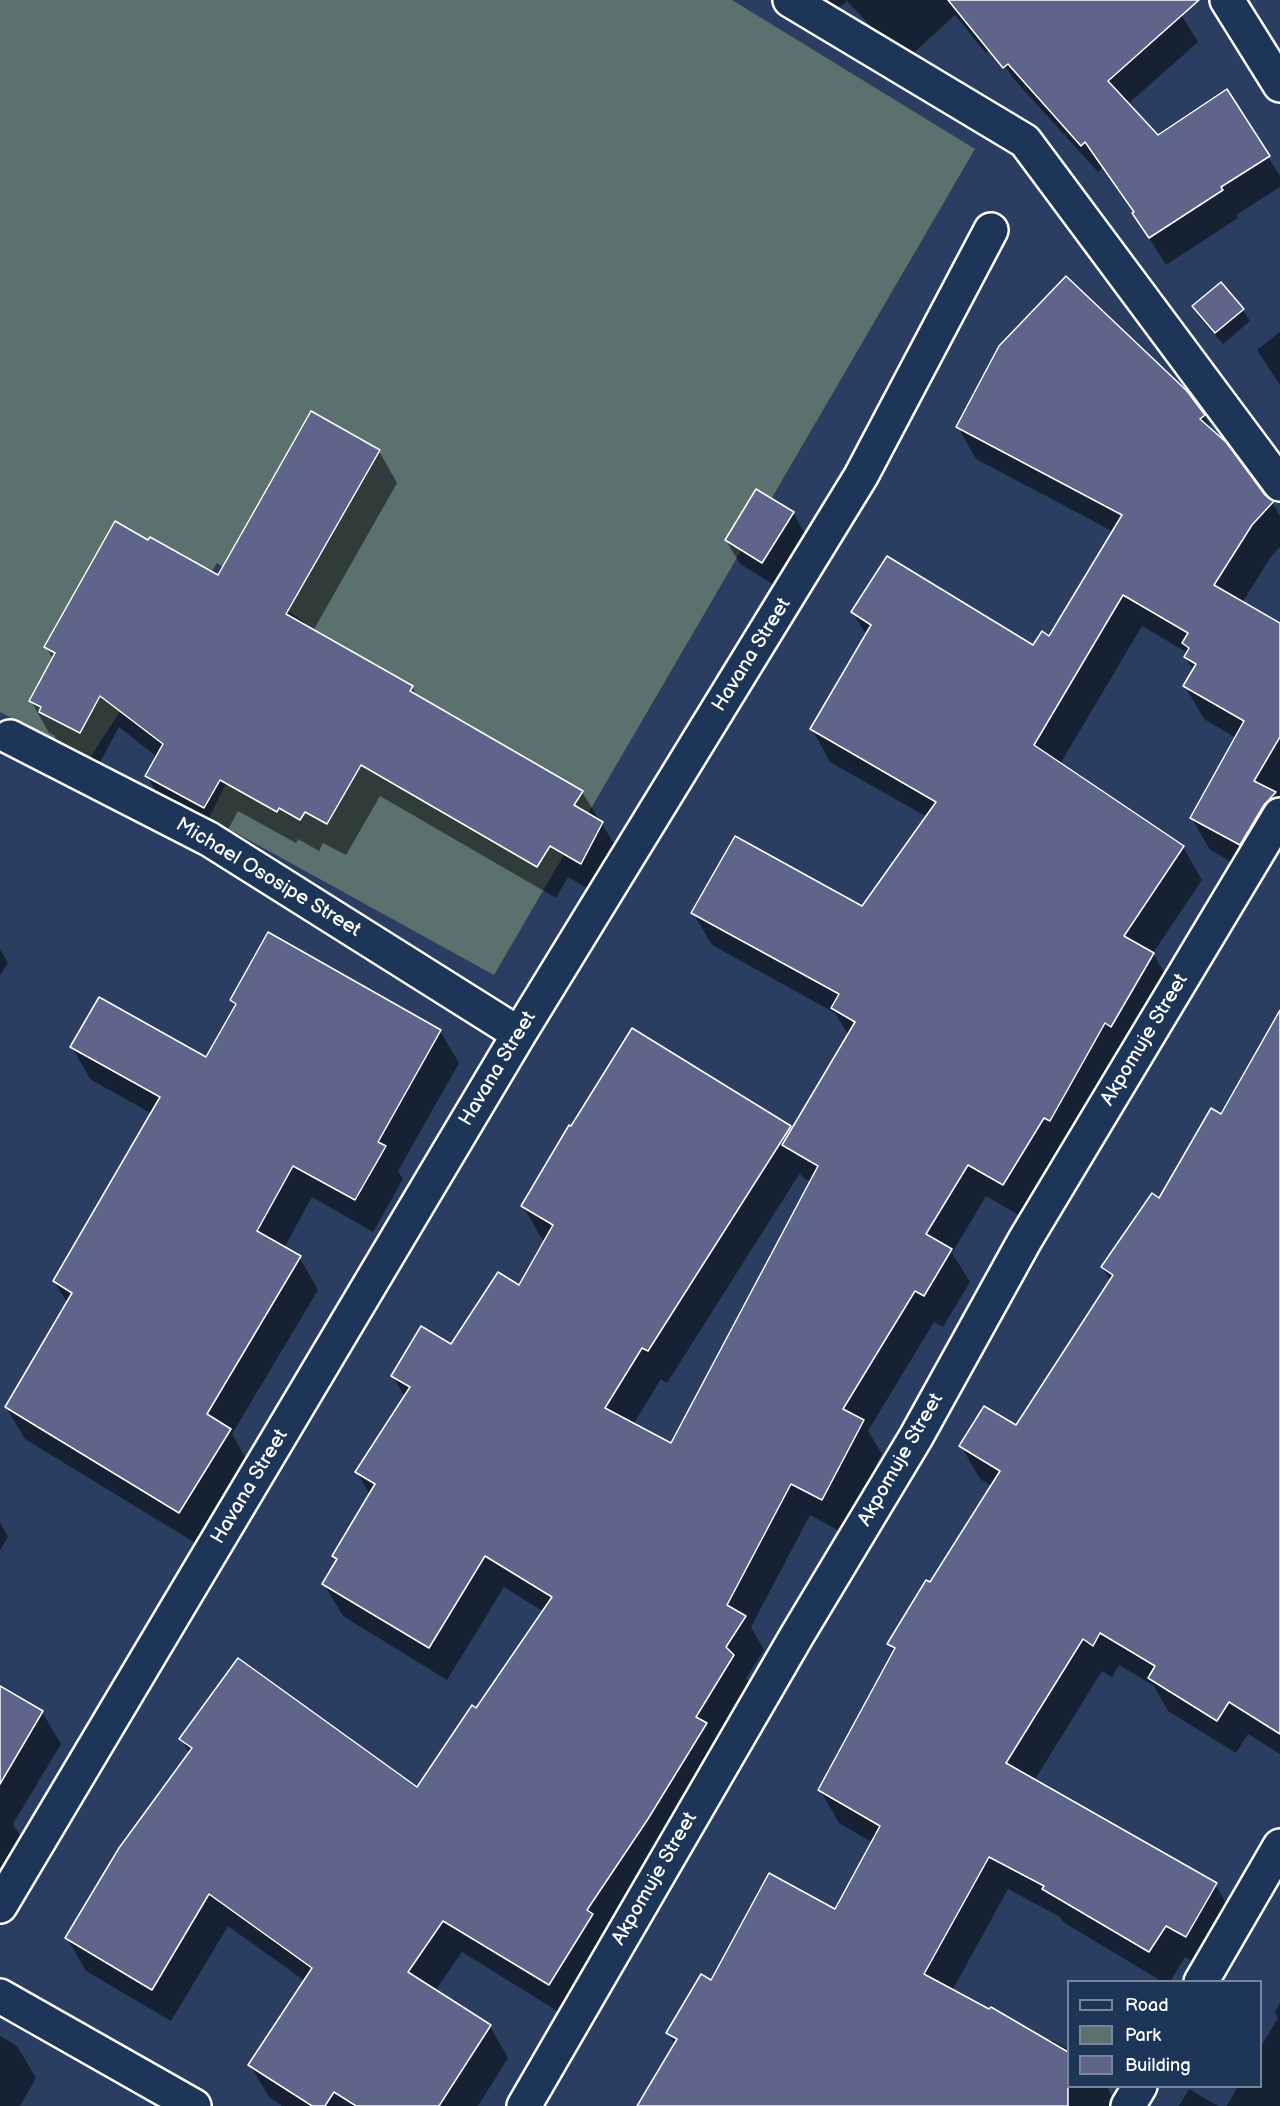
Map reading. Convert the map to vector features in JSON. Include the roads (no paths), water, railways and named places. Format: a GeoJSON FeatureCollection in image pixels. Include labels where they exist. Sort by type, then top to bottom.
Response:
{"type":"FeatureCollection","features":[{"type":"Feature","properties":{"kind":"street"},"geometry":{"type":"LineString","coordinates":[[790,0],[1025,141],[1280,484]]}},
{"type":"Feature","properties":{"kind":"street"},"geometry":{"type":"LineString","coordinates":[[1227,0],[1280,85]]}},
{"type":"Feature","properties":{"kind":"street","name":"Havana Street"},"geometry":{"type":"LineString","coordinates":[[0,1906],[519,1034],[861,476],[992,230]]}},
{"type":"Feature","properties":{"kind":"street","name":"Michael Ososipe Street"},"geometry":{"type":"LineString","coordinates":[[10,737],[209,839],[519,1034]]}},
{"type":"Feature","properties":{"kind":"street","name":"Akpomuje Street"},"geometry":{"type":"LineString","coordinates":[[524,2106],[790,1647],[916,1437],[1025,1240],[1280,815]]}},
{"type":"Feature","properties":{"kind":"street"},"geometry":{"type":"LineString","coordinates":[[1202,1980],[1280,1846]]}},
{"type":"Feature","properties":{"kind":"street"},"geometry":{"type":"LineString","coordinates":[[0,1996],[194,2106]]}},
{"type":"Feature","properties":{"kind":"street"},"geometry":{"type":"LineString","coordinates":[[1128,2106],[1139,2088]]}}]}
